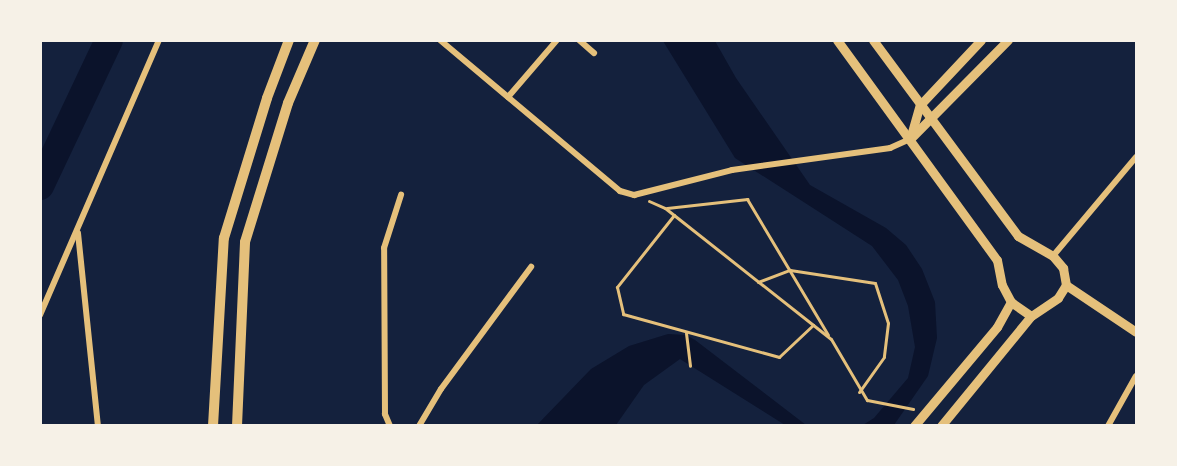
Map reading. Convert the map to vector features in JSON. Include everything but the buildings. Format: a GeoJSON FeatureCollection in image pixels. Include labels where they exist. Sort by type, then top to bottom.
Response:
{"type":"FeatureCollection","features":[{"type":"Feature","properties":{"kind":"main road"},"geometry":{"type":"LineString","coordinates":[[213,426],[224,238],[289,40]]}},
{"type":"Feature","properties":{"kind":"main road"},"geometry":{"type":"LineString","coordinates":[[237,426],[245,242],[288,103],[315,40]]}},
{"type":"Feature","properties":{"kind":"street"},"geometry":{"type":"LineString","coordinates":[[40,315],[42,305],[78,232],[92,191],[159,40]]}},
{"type":"Feature","properties":{"kind":"street"},"geometry":{"type":"LineString","coordinates":[[440,40],[620,191],[634,195],[732,171],[811,157],[890,148],[910,140],[1008,40]]}},
{"type":"Feature","properties":{"kind":"street"},"geometry":{"type":"LineString","coordinates":[[508,97],[556,40]]}},
{"type":"Feature","properties":{"kind":"street"},"geometry":{"type":"LineString","coordinates":[[579,40],[594,53]]}},
{"type":"Feature","properties":{"kind":"street"},"geometry":{"type":"LineString","coordinates":[[837,40],[997,260],[1002,285],[1011,302],[1031,316]]}},
{"type":"Feature","properties":{"kind":"street"},"geometry":{"type":"LineString","coordinates":[[873,40],[1018,236],[1053,255],[1063,268],[1066,285],[1058,298],[1031,316],[941,426]]}},
{"type":"Feature","properties":{"kind":"street"},"geometry":{"type":"LineString","coordinates":[[910,140],[920,105],[981,40]]}},
{"type":"Feature","properties":{"kind":"street"},"geometry":{"type":"LineString","coordinates":[[1053,255],[1137,157]]}},
{"type":"Feature","properties":{"kind":"street"},"geometry":{"type":"LineString","coordinates":[[390,426],[385,414],[384,248],[401,195]]}},
{"type":"Feature","properties":{"kind":"street"},"geometry":{"type":"LineString","coordinates":[[78,232],[98,426]]}},
{"type":"Feature","properties":{"kind":"street"},"geometry":{"type":"LineString","coordinates":[[419,426],[441,389],[531,267]]}},
{"type":"Feature","properties":{"kind":"street"},"geometry":{"type":"LineString","coordinates":[[1066,285],[1137,332]]}},
{"type":"Feature","properties":{"kind":"street"},"geometry":{"type":"LineString","coordinates":[[914,426],[997,327],[1011,302]]}},
{"type":"Feature","properties":{"kind":"street"},"geometry":{"type":"LineString","coordinates":[[1108,426],[1137,376]]}},
{"type":"Feature","properties":{"kind":"path"},"geometry":{"type":"LineString","coordinates":[[634,195],[665,208],[831,339]]}},
{"type":"Feature","properties":{"kind":"path"},"geometry":{"type":"LineString","coordinates":[[665,208],[747,199],[831,339],[859,392],[867,400],[910,410]]}},
{"type":"Feature","properties":{"kind":"path"},"geometry":{"type":"LineString","coordinates":[[674,215],[617,287],[623,314],[778,357],[813,325]]}},
{"type":"Feature","properties":{"kind":"path"},"geometry":{"type":"LineString","coordinates":[[758,282],[790,270],[875,283],[888,322],[884,357],[859,392]]}},
{"type":"Feature","properties":{"kind":"path"},"geometry":{"type":"LineString","coordinates":[[686,333],[690,366]]}},
{"type":"Feature","properties":{"kind":"water"},"geometry":{"type":"Polygon","coordinates":[[[663,41],[715,41],[736,78],[810,185],[886,228],[906,245],[922,269],[935,302],[937,338],[928,376],[894,425],[863,425],[874,418],[908,378],[915,347],[908,306],[898,280],[872,246],[735,158],[663,41]]]}},
{"type":"Feature","properties":{"kind":"water"},"geometry":{"type":"Polygon","coordinates":[[[668,334],[686,335],[695,340],[806,425],[785,425],[680,359],[644,385],[616,425],[536,426],[591,369],[629,346],[668,334]]]}},
{"type":"Feature","properties":{"kind":"waterway"},"geometry":{"type":"LineString","coordinates":[[40,186],[109,40]]}}]}
